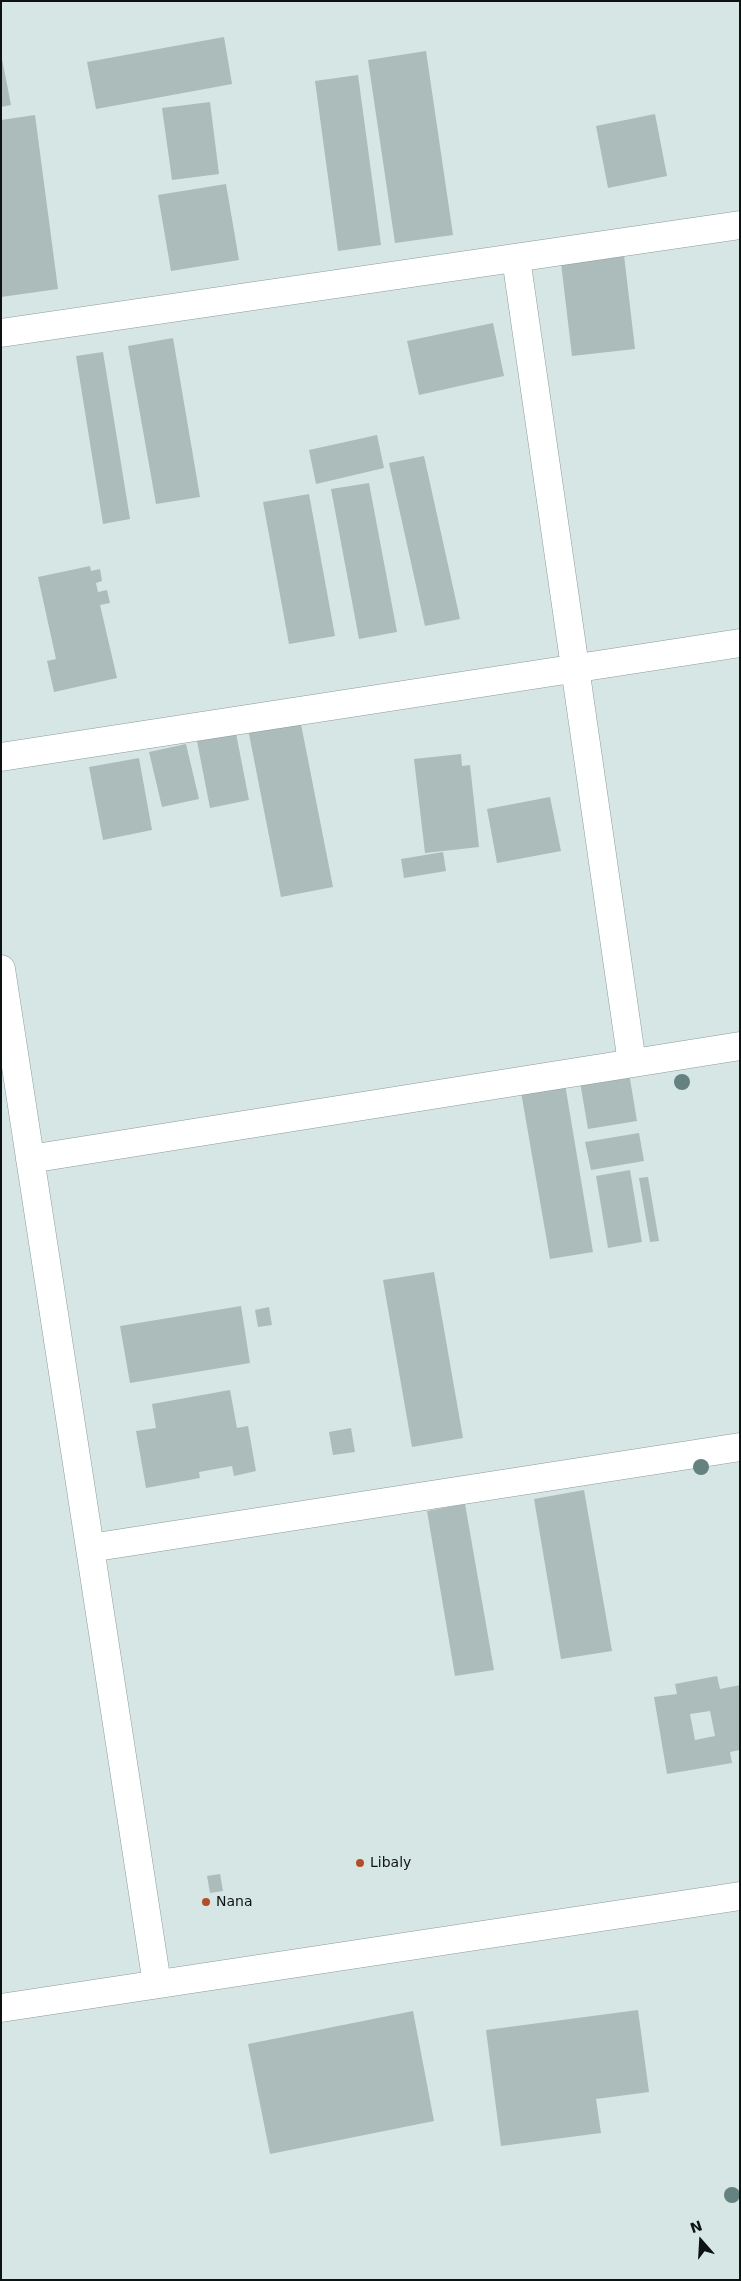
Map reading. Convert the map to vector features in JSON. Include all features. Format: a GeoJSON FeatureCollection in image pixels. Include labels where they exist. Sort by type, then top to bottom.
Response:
{"type":"FeatureCollection","features":[{"type":"Feature","properties":{"kind":"street"},"geometry":{"type":"LineString","coordinates":[[1,333],[740,226]]}},
{"type":"Feature","properties":{"kind":"street"},"geometry":{"type":"LineString","coordinates":[[516,258],[573,668],[632,1063]]}},
{"type":"Feature","properties":{"kind":"street"},"geometry":{"type":"LineString","coordinates":[[1,757],[740,643]]}},
{"type":"Feature","properties":{"kind":"street"},"geometry":{"type":"LineString","coordinates":[[1,969],[157,1984]]}},
{"type":"Feature","properties":{"kind":"street"},"geometry":{"type":"LineString","coordinates":[[30,1159],[740,1046]]}},
{"type":"Feature","properties":{"kind":"street"},"geometry":{"type":"LineString","coordinates":[[90,1548],[740,1447]]}},
{"type":"Feature","properties":{"kind":"street"},"geometry":{"type":"LineString","coordinates":[[1,2008],[740,1896]]}},
{"type":"Feature","properties":{"kind":"building"},"geometry":{"type":"Polygon","coordinates":[[[224,37],[232,84],[96,109],[87,62],[224,37]]]}},
{"type":"Feature","properties":{"kind":"building"},"geometry":{"type":"Polygon","coordinates":[[[426,51],[453,235],[395,243],[368,60],[426,51]]]}},
{"type":"Feature","properties":{"kind":"building"},"geometry":{"type":"Polygon","coordinates":[[[1,60],[11,105],[1,107],[1,60]]]}},
{"type":"Feature","properties":{"kind":"building"},"geometry":{"type":"Polygon","coordinates":[[[358,75],[381,245],[338,251],[315,81],[358,75]]]}},
{"type":"Feature","properties":{"kind":"building"},"geometry":{"type":"Polygon","coordinates":[[[210,102],[219,174],[172,180],[162,108],[210,102]]]}},
{"type":"Feature","properties":{"kind":"building"},"geometry":{"type":"Polygon","coordinates":[[[655,114],[667,176],[608,188],[596,126],[655,114]]]}},
{"type":"Feature","properties":{"kind":"building"},"geometry":{"type":"Polygon","coordinates":[[[35,115],[58,289],[1,297],[1,120],[35,115]]]}},
{"type":"Feature","properties":{"kind":"building"},"geometry":{"type":"Polygon","coordinates":[[[226,184],[239,260],[171,271],[158,195],[226,184]]]}},
{"type":"Feature","properties":{"kind":"building"},"geometry":{"type":"Polygon","coordinates":[[[624,255],[635,349],[572,356],[561,263],[624,255]]]}},
{"type":"Feature","properties":{"kind":"building"},"geometry":{"type":"Polygon","coordinates":[[[493,323],[504,376],[419,395],[407,341],[493,323]]]}},
{"type":"Feature","properties":{"kind":"building"},"geometry":{"type":"Polygon","coordinates":[[[173,338],[200,497],[156,504],[128,346],[173,338]]]}},
{"type":"Feature","properties":{"kind":"building"},"geometry":{"type":"Polygon","coordinates":[[[103,352],[130,519],[103,524],[76,356],[103,352]]]}},
{"type":"Feature","properties":{"kind":"building"},"geometry":{"type":"Polygon","coordinates":[[[377,435],[384,468],[316,484],[309,450],[377,435]]]}},
{"type":"Feature","properties":{"kind":"building"},"geometry":{"type":"Polygon","coordinates":[[[424,456],[460,619],[425,626],[389,463],[424,456]]]}},
{"type":"Feature","properties":{"kind":"building"},"geometry":{"type":"Polygon","coordinates":[[[369,483],[397,632],[359,639],[331,489],[369,483]]]}},
{"type":"Feature","properties":{"kind":"building"},"geometry":{"type":"Polygon","coordinates":[[[309,494],[335,636],[289,644],[263,502],[309,494]]]}},
{"type":"Feature","properties":{"kind":"building"},"geometry":{"type":"Polygon","coordinates":[[[90,566],[91,571],[100,569],[102,581],[96,583],[98,592],[107,590],[110,603],[100,605],[117,678],[54,692],[47,661],[56,659],[38,577],[90,566]]]}},
{"type":"Feature","properties":{"kind":"building"},"geometry":{"type":"Polygon","coordinates":[[[300,719],[333,887],[281,897],[248,729],[300,719]]]}},
{"type":"Feature","properties":{"kind":"building"},"geometry":{"type":"Polygon","coordinates":[[[234,723],[249,800],[210,808],[195,731],[234,723]]]}},
{"type":"Feature","properties":{"kind":"building"},"geometry":{"type":"Polygon","coordinates":[[[186,744],[199,799],[162,807],[149,752],[186,744]]]}},
{"type":"Feature","properties":{"kind":"building"},"geometry":{"type":"Polygon","coordinates":[[[461,754],[462,766],[470,765],[479,847],[425,853],[414,759],[461,754]]]}},
{"type":"Feature","properties":{"kind":"building"},"geometry":{"type":"Polygon","coordinates":[[[139,758],[152,830],[103,840],[89,767],[139,758]]]}},
{"type":"Feature","properties":{"kind":"building"},"geometry":{"type":"Polygon","coordinates":[[[550,797],[561,851],[497,863],[487,809],[550,797]]]}},
{"type":"Feature","properties":{"kind":"building"},"geometry":{"type":"Polygon","coordinates":[[[443,852],[446,871],[404,878],[401,859],[443,852]]]}},
{"type":"Feature","properties":{"kind":"building"},"geometry":{"type":"Polygon","coordinates":[[[629,1073],[637,1121],[588,1129],[580,1082],[629,1073]]]}},
{"type":"Feature","properties":{"kind":"building"},"geometry":{"type":"Polygon","coordinates":[[[565,1084],[593,1252],[550,1259],[521,1092],[565,1084]]]}},
{"type":"Feature","properties":{"kind":"building"},"geometry":{"type":"Polygon","coordinates":[[[639,1133],[644,1161],[591,1170],[585,1142],[639,1133]]]}},
{"type":"Feature","properties":{"kind":"building"},"geometry":{"type":"Polygon","coordinates":[[[630,1170],[642,1242],[608,1248],[596,1176],[630,1170]]]}},
{"type":"Feature","properties":{"kind":"building"},"geometry":{"type":"Polygon","coordinates":[[[648,1177],[659,1241],[650,1242],[639,1178],[648,1177]]]}},
{"type":"Feature","properties":{"kind":"building"},"geometry":{"type":"Polygon","coordinates":[[[434,1272],[463,1438],[412,1447],[383,1280],[434,1272]]]}},
{"type":"Feature","properties":{"kind":"building"},"geometry":{"type":"Polygon","coordinates":[[[241,1306],[250,1363],[130,1383],[120,1326],[241,1306]]]}},
{"type":"Feature","properties":{"kind":"building"},"geometry":{"type":"Polygon","coordinates":[[[269,1307],[272,1325],[258,1327],[255,1310],[269,1307]]]}},
{"type":"Feature","properties":{"kind":"building"},"geometry":{"type":"Polygon","coordinates":[[[230,1390],[237,1428],[248,1426],[256,1471],[234,1476],[232,1466],[199,1472],[200,1478],[146,1488],[136,1431],[156,1428],[152,1404],[230,1390]]]}},
{"type":"Feature","properties":{"kind":"building"},"geometry":{"type":"Polygon","coordinates":[[[351,1428],[355,1452],[333,1455],[329,1432],[351,1428]]]}},
{"type":"Feature","properties":{"kind":"building"},"geometry":{"type":"Polygon","coordinates":[[[584,1490],[612,1651],[561,1659],[534,1499],[584,1490]]]}},
{"type":"Feature","properties":{"kind":"building"},"geometry":{"type":"Polygon","coordinates":[[[465,1504],[494,1670],[455,1676],[427,1511],[465,1504]]]}},
{"type":"Feature","properties":{"kind":"building"},"geometry":{"type":"Polygon","coordinates":[[[717,1676],[720,1689],[740,1685],[740,1750],[730,1752],[732,1763],[667,1774],[654,1697],[677,1694],[675,1684],[717,1676]],[[710,1711],[690,1714],[695,1740],[715,1736],[710,1711]]]}},
{"type":"Feature","properties":{"kind":"building"},"geometry":{"type":"Polygon","coordinates":[[[220,1874],[223,1891],[210,1893],[207,1876],[220,1874]]]}},
{"type":"Feature","properties":{"kind":"building"},"geometry":{"type":"Polygon","coordinates":[[[638,2010],[649,2092],[596,2099],[601,2133],[501,2146],[486,2030],[638,2010]]]}},
{"type":"Feature","properties":{"kind":"building"},"geometry":{"type":"Polygon","coordinates":[[[413,2011],[434,2121],[270,2154],[248,2044],[413,2011]]]}},
{"type":"Feature","properties":{"kind":"place","name":"Libaly"},"geometry":{"type":"Point","coordinates":[360,1863]}},
{"type":"Feature","properties":{"kind":"place","name":"Nana"},"geometry":{"type":"Point","coordinates":[206,1902]}}]}
